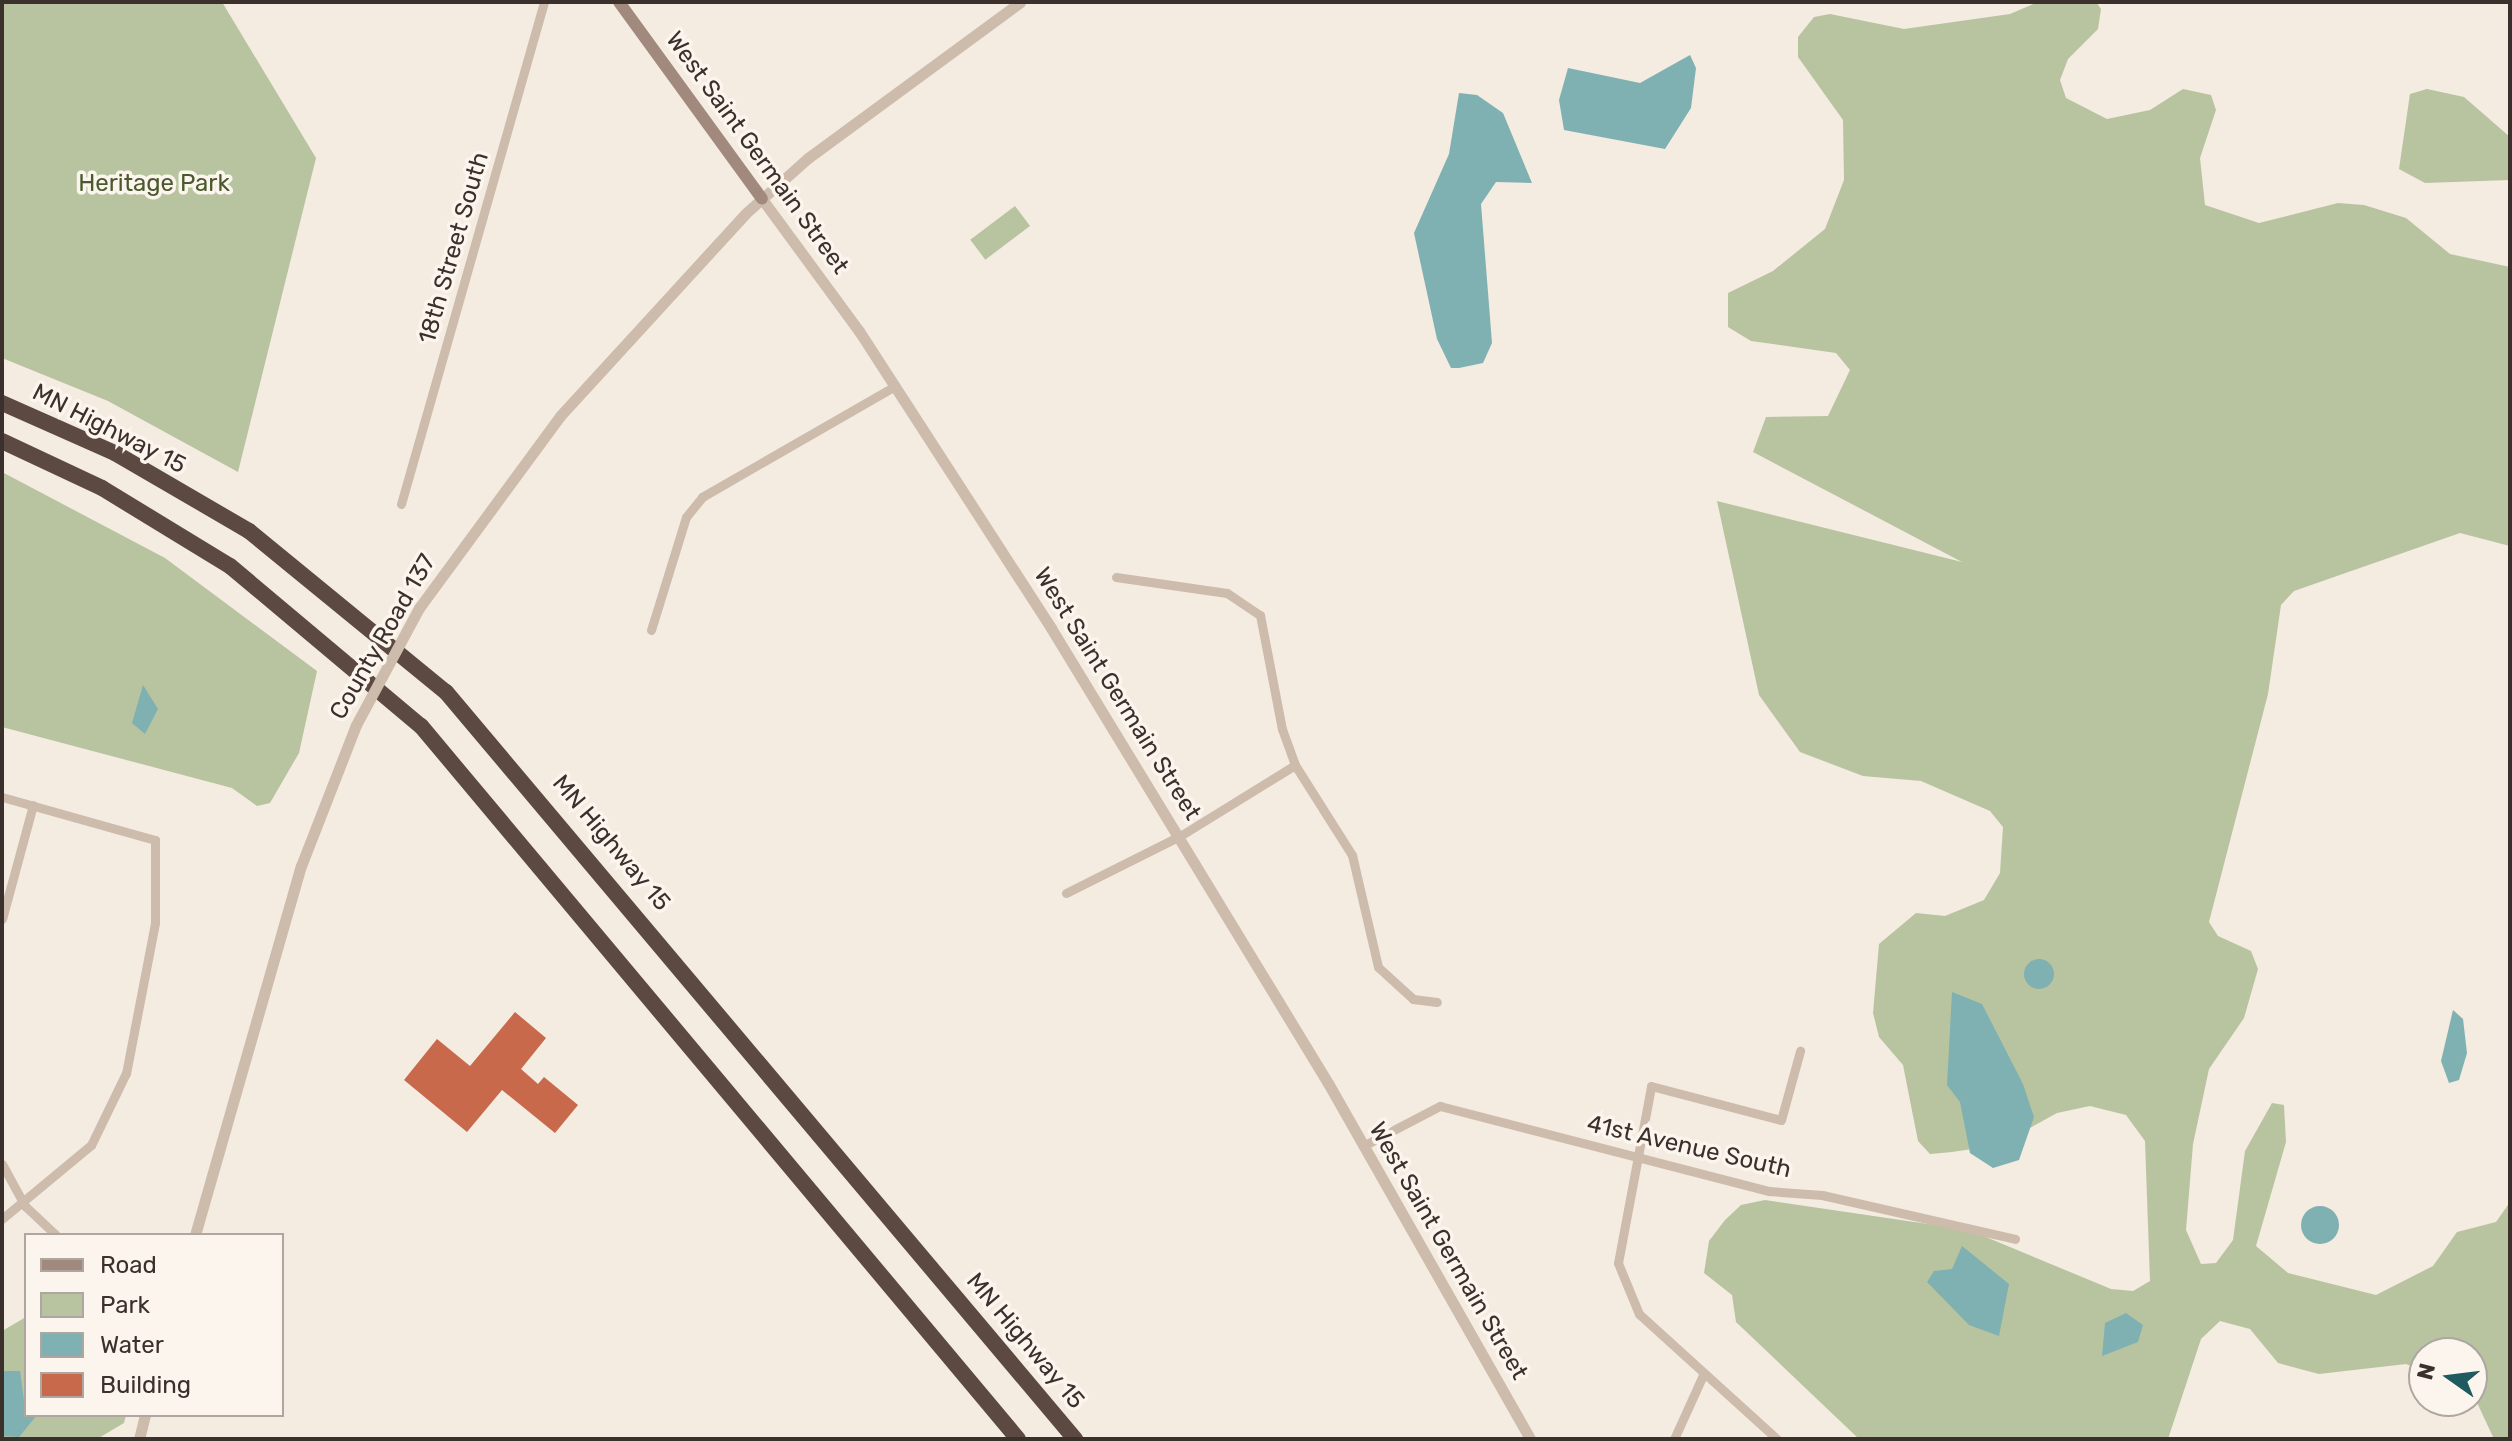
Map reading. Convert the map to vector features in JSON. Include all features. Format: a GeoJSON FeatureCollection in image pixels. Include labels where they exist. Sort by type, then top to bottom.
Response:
{"type":"FeatureCollection","features":[{"type":"Feature","properties":{"kind":"highway","name":"MN Highway 15"},"geometry":{"type":"LineString","coordinates":[[2,403],[115,453],[249,531],[446,692],[1075,1439]]}},
{"type":"Feature","properties":{"kind":"highway"},"geometry":{"type":"LineString","coordinates":[[2,441],[102,488],[230,566],[421,726],[1018,1439]]}},
{"type":"Feature","properties":{"kind":"main road","name":"West Saint Germain Street"},"geometry":{"type":"LineString","coordinates":[[619,2],[762,199]]}},
{"type":"Feature","properties":{"kind":"street","name":"18th Street South"},"geometry":{"type":"LineString","coordinates":[[401,504],[544,2]]}},
{"type":"Feature","properties":{"kind":"street","name":"County Road 137"},"geometry":{"type":"LineString","coordinates":[[196,1233],[301,866],[356,725],[419,608],[560,416],[762,199],[1020,2]]}},
{"type":"Feature","properties":{"kind":"street","name":"West Saint Germain Street"},"geometry":{"type":"LineString","coordinates":[[762,199],[895,386],[1180,836],[1363,1146],[1530,1439]]}},
{"type":"Feature","properties":{"kind":"street"},"geometry":{"type":"LineString","coordinates":[[651,630],[686,517],[702,497],[895,386]]}},
{"type":"Feature","properties":{"kind":"street"},"geometry":{"type":"LineString","coordinates":[[1116,577],[1227,593],[1260,615],[1295,765],[1352,855],[1387,982],[1413,999],[1437,1002]]}},
{"type":"Feature","properties":{"kind":"street"},"geometry":{"type":"LineString","coordinates":[[1066,893],[1180,836],[1295,765]]}},
{"type":"Feature","properties":{"kind":"street"},"geometry":{"type":"LineString","coordinates":[[2,797],[155,840],[155,923],[126,1073],[91,1145],[25,1206],[2,1219]]}},
{"type":"Feature","properties":{"kind":"street"},"geometry":{"type":"LineString","coordinates":[[2,919],[33,805]]}},
{"type":"Feature","properties":{"kind":"street"},"geometry":{"type":"LineString","coordinates":[[1777,1439],[1639,1314],[1618,1263],[1633,1155],[1651,1086],[1781,1120],[1800,1051]]}},
{"type":"Feature","properties":{"kind":"street","name":"41st Avenue South"},"geometry":{"type":"LineString","coordinates":[[1363,1146],[1440,1106],[1769,1191],[1822,1195],[2015,1239]]}},
{"type":"Feature","properties":{"kind":"street"},"geometry":{"type":"LineString","coordinates":[[2,1164],[25,1206],[54,1233]]}},
{"type":"Feature","properties":{"kind":"street"},"geometry":{"type":"LineString","coordinates":[[1674,1439],[1704,1373]]}},
{"type":"Feature","properties":{"kind":"street"},"geometry":{"type":"LineString","coordinates":[[139,1439],[144,1417]]}},
{"type":"Feature","properties":{"kind":"green space","name":"Heritage Park"},"geometry":{"type":"Polygon","coordinates":[[[2,2],[222,2],[316,158],[238,472],[108,401],[2,358],[2,2]]]}},
{"type":"Feature","properties":{"kind":"green space"},"geometry":{"type":"Polygon","coordinates":[[[2038,2],[2096,2],[2101,9],[2098,29],[2068,59],[2060,80],[2066,98],[2107,119],[2150,110],[2183,89],[2211,95],[2216,110],[2200,158],[2205,205],[2259,223],[2338,203],[2364,205],[2406,218],[2450,254],[2510,267],[2510,546],[2460,533],[2294,591],[2281,605],[2268,694],[2209,922],[2218,936],[2251,951],[2258,969],[2244,1018],[2209,1069],[2193,1144],[2186,1230],[2201,1264],[2216,1263],[2233,1240],[2245,1151],[2272,1103],[2284,1105],[2286,1142],[2256,1246],[2288,1273],[2376,1295],[2433,1266],[2457,1232],[2496,1222],[2510,1202],[2510,1439],[2494,1439],[2484,1417],[2488,1417],[2488,1337],[2408,1337],[2408,1365],[2319,1374],[2278,1363],[2250,1329],[2220,1321],[2201,1339],[2168,1439],[1859,1439],[1736,1322],[1732,1295],[1704,1273],[1709,1241],[1725,1220],[1741,1205],[1765,1200],[1969,1230],[2111,1289],[2133,1291],[2150,1281],[2145,1141],[2126,1115],[2090,1106],[2057,1113],[1999,1145],[1952,1152],[1930,1154],[1918,1141],[1903,1065],[1879,1037],[1873,1013],[1879,944],[1916,913],[1945,916],[1984,900],[2000,873],[2003,827],[1990,811],[1921,781],[1863,776],[1800,752],[1759,695],[1717,501],[1962,562],[1753,452],[1766,417],[1828,416],[1850,370],[1836,353],[1751,341],[1728,327],[1728,293],[1773,271],[1825,229],[1844,180],[1843,120],[1798,57],[1798,37],[1814,17],[1830,14],[1904,29],[2010,14],[2038,2]]]}},
{"type":"Feature","properties":{"kind":"green space"},"geometry":{"type":"Polygon","coordinates":[[[2427,89],[2464,97],[2510,137],[2510,180],[2425,183],[2399,169],[2410,94],[2427,89]]]}},
{"type":"Feature","properties":{"kind":"green space"},"geometry":{"type":"Polygon","coordinates":[[[1015,206],[1030,226],[985,260],[970,240],[1015,206]]]}},
{"type":"Feature","properties":{"kind":"green space"},"geometry":{"type":"Polygon","coordinates":[[[2,472],[165,558],[317,671],[299,753],[270,803],[257,806],[232,788],[2,727],[2,472]]]}},
{"type":"Feature","properties":{"kind":"green space"},"geometry":{"type":"Polygon","coordinates":[[[24,1318],[24,1417],[126,1417],[124,1423],[97,1439],[2,1439],[2,1331],[24,1318]]]}},
{"type":"Feature","properties":{"kind":"water"},"geometry":{"type":"Polygon","coordinates":[[[1690,55],[1696,68],[1691,108],[1665,149],[1564,130],[1559,100],[1568,68],[1640,83],[1690,55]]]}},
{"type":"Feature","properties":{"kind":"water"},"geometry":{"type":"Polygon","coordinates":[[[1459,93],[1477,95],[1503,113],[1532,183],[1496,182],[1481,204],[1492,343],[1483,363],[1451,368],[1437,339],[1414,233],[1449,154],[1459,93]]]}},
{"type":"Feature","properties":{"kind":"water"},"geometry":{"type":"Polygon","coordinates":[[[143,685],[158,709],[145,734],[132,723],[143,685]]]}},
{"type":"Feature","properties":{"kind":"water"},"geometry":{"type":"Polygon","coordinates":[[[2039,959],[2049,964],[2054,974],[2049,984],[2039,989],[2029,984],[2024,974],[2029,964],[2039,959]]]}},
{"type":"Feature","properties":{"kind":"water"},"geometry":{"type":"Polygon","coordinates":[[[1952,992],[1982,1004],[2023,1084],[2034,1117],[2019,1160],[1993,1168],[1970,1153],[1960,1102],[1947,1085],[1952,992]]]}},
{"type":"Feature","properties":{"kind":"water"},"geometry":{"type":"Polygon","coordinates":[[[2453,1010],[2463,1019],[2467,1053],[2459,1080],[2449,1083],[2441,1061],[2453,1010]]]}},
{"type":"Feature","properties":{"kind":"water"},"geometry":{"type":"Polygon","coordinates":[[[2320,1206],[2333,1212],[2339,1225],[2333,1238],[2320,1244],[2307,1238],[2301,1225],[2307,1212],[2320,1206]]]}},
{"type":"Feature","properties":{"kind":"water"},"geometry":{"type":"Polygon","coordinates":[[[1962,1246],[2009,1284],[1999,1336],[1969,1325],[1927,1282],[1934,1271],[1952,1269],[1962,1246]]]}},
{"type":"Feature","properties":{"kind":"water"},"geometry":{"type":"Polygon","coordinates":[[[2126,1313],[2143,1325],[2138,1342],[2102,1356],[2105,1323],[2126,1313]]]}},
{"type":"Feature","properties":{"kind":"water"},"geometry":{"type":"Polygon","coordinates":[[[2,1371],[20,1371],[24,1417],[35,1417],[19,1437],[2,1436],[2,1371]]]}},
{"type":"Feature","properties":{"kind":"building"},"geometry":{"type":"Polygon","coordinates":[[[515,1012],[546,1038],[521,1069],[538,1084],[544,1077],[578,1105],[555,1133],[502,1090],[467,1132],[404,1080],[437,1039],[470,1066],[515,1012]]]}}]}
